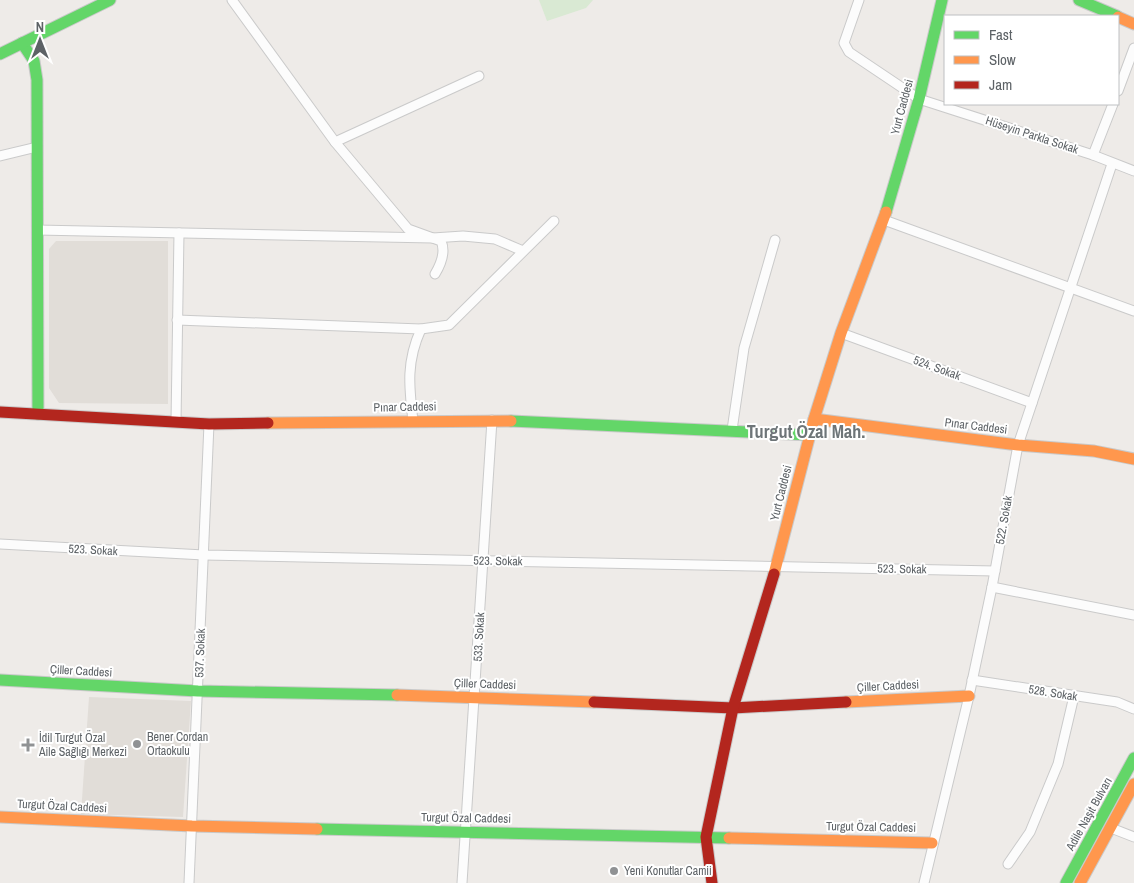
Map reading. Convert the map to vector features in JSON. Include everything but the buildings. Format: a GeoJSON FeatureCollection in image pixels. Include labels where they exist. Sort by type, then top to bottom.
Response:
{"type":"FeatureCollection","features":[{"type":"Feature","properties":{"kind":"street"},"geometry":{"type":"LineString","coordinates":[[0,54],[110,0]]}},
{"type":"Feature","properties":{"kind":"street"},"geometry":{"type":"LineString","coordinates":[[232,0],[336,142],[408,229],[441,241],[444,247],[440,265],[435,274]]}},
{"type":"Feature","properties":{"kind":"street","name":"Hüseyin Parkla Sokak"},"geometry":{"type":"LineString","coordinates":[[859,0],[844,43],[849,52],[920,99],[1093,155],[1134,171]]}},
{"type":"Feature","properties":{"kind":"street","name":"Yurt Caddesi"},"geometry":{"type":"LineString","coordinates":[[712,883],[706,837],[732,708],[776,566],[814,420],[841,332],[884,220],[920,99],[942,0]]}},
{"type":"Feature","properties":{"kind":"street"},"geometry":{"type":"LineString","coordinates":[[1086,1],[1115,15]]}},
{"type":"Feature","properties":{"kind":"street"},"geometry":{"type":"LineString","coordinates":[[1119,17],[1134,24]]}},
{"type":"Feature","properties":{"kind":"street"},"geometry":{"type":"LineString","coordinates":[[22,43],[34,61],[37,80],[38,414]]}},
{"type":"Feature","properties":{"kind":"street"},"geometry":{"type":"LineString","coordinates":[[1119,88],[1134,48]]}},
{"type":"Feature","properties":{"kind":"street"},"geometry":{"type":"LineString","coordinates":[[336,142],[478,76]]}},
{"type":"Feature","properties":{"kind":"street"},"geometry":{"type":"LineString","coordinates":[[1093,155],[1113,105]]}},
{"type":"Feature","properties":{"kind":"street"},"geometry":{"type":"LineString","coordinates":[[0,156],[37,147]]}},
{"type":"Feature","properties":{"kind":"street","name":"522. Sokak"},"geometry":{"type":"LineString","coordinates":[[924,883],[932,843],[969,696],[992,588],[1018,445],[1112,164]]}},
{"type":"Feature","properties":{"kind":"street"},"geometry":{"type":"LineString","coordinates":[[884,220],[1134,311]]}},
{"type":"Feature","properties":{"kind":"street"},"geometry":{"type":"LineString","coordinates":[[177,320],[421,329],[449,325],[554,221]]}},
{"type":"Feature","properties":{"kind":"street"},"geometry":{"type":"LineString","coordinates":[[38,230],[432,238],[463,236],[494,239],[523,251]]}},
{"type":"Feature","properties":{"kind":"street"},"geometry":{"type":"LineString","coordinates":[[176,422],[178,233]]}},
{"type":"Feature","properties":{"kind":"street"},"geometry":{"type":"LineString","coordinates":[[732,430],[744,348],[775,240]]}},
{"type":"Feature","properties":{"kind":"street"},"geometry":{"type":"LineString","coordinates":[[413,421],[408,369],[413,345],[421,329]]}},
{"type":"Feature","properties":{"kind":"street","name":"524. Sokak"},"geometry":{"type":"LineString","coordinates":[[841,332],[1032,403]]}},
{"type":"Feature","properties":{"kind":"street","name":"Pınar Caddesi"},"geometry":{"type":"LineString","coordinates":[[0,412],[210,424],[492,420],[810,435]]}},
{"type":"Feature","properties":{"kind":"street","name":"533. Sokak"},"geometry":{"type":"LineString","coordinates":[[462,883],[476,697],[492,420]]}},
{"type":"Feature","properties":{"kind":"street","name":"Pınar Caddesi"},"geometry":{"type":"LineString","coordinates":[[814,420],[1018,445],[1094,451],[1134,459]]}},
{"type":"Feature","properties":{"kind":"street","name":"537. Sokak"},"geometry":{"type":"LineString","coordinates":[[189,883],[210,424]]}},
{"type":"Feature","properties":{"kind":"street","name":"523. Sokak"},"geometry":{"type":"LineString","coordinates":[[0,544],[204,556],[995,571]]}},
{"type":"Feature","properties":{"kind":"street"},"geometry":{"type":"LineString","coordinates":[[992,588],[1134,615]]}},
{"type":"Feature","properties":{"kind":"street","name":"Çiller Caddesi"},"geometry":{"type":"LineString","coordinates":[[0,680],[198,691],[476,697],[732,708],[969,696]]}},
{"type":"Feature","properties":{"kind":"street","name":"528. Sokak"},"geometry":{"type":"LineString","coordinates":[[972,680],[1117,702],[1134,709]]}},
{"type":"Feature","properties":{"kind":"street"},"geometry":{"type":"LineString","coordinates":[[1008,864],[1030,832],[1058,764],[1074,696]]}},
{"type":"Feature","properties":{"kind":"street","name":"Adile Naşit Bulvarı"},"geometry":{"type":"LineString","coordinates":[[1066,883],[1134,758]]}},
{"type":"Feature","properties":{"kind":"street","name":"Adile Naşit Bulvarı"},"geometry":{"type":"LineString","coordinates":[[1080,883],[1134,784]]}},
{"type":"Feature","properties":{"kind":"street","name":"Turgut Özal Caddesi"},"geometry":{"type":"LineString","coordinates":[[0,817],[192,826],[932,843]]}},
{"type":"Feature","properties":{"kind":"street"},"geometry":{"type":"LineString","coordinates":[[1111,828],[1134,837]]}},
{"type":"Feature","properties":{"kind":"shaded area"},"geometry":{"type":"Polygon","coordinates":[[[56,241],[168,241],[168,404],[59,403],[49,388],[49,249],[56,241]]]}},
{"type":"Feature","properties":{"kind":"shaded area","name":"Bener Cordan Ortaokulu"},"geometry":{"type":"Polygon","coordinates":[[[89,697],[191,701],[183,817],[81,814],[89,697]]]}},
{"type":"Feature","properties":{"kind":"green space"},"geometry":{"type":"Polygon","coordinates":[[[539,0],[593,0],[586,8],[547,21],[539,0]]]}},
{"type":"Feature","properties":{"kind":"traffic: fast"},"geometry":{"type":"LineString","coordinates":[[0,54],[110,0]]}},
{"type":"Feature","properties":{"kind":"traffic: fast"},"geometry":{"type":"LineString","coordinates":[[886,212],[919,99],[942,0]]}},
{"type":"Feature","properties":{"kind":"traffic: fast"},"geometry":{"type":"LineString","coordinates":[[1079,0],[1115,15]]}},
{"type":"Feature","properties":{"kind":"traffic: fast"},"geometry":{"type":"LineString","coordinates":[[22,43],[34,61],[37,80],[38,414]]}},
{"type":"Feature","properties":{"kind":"traffic: fast"},"geometry":{"type":"LineString","coordinates":[[511,421],[810,435]]}},
{"type":"Feature","properties":{"kind":"traffic: fast"},"geometry":{"type":"LineString","coordinates":[[0,680],[198,691],[397,695]]}},
{"type":"Feature","properties":{"kind":"traffic: fast"},"geometry":{"type":"LineString","coordinates":[[1066,883],[1134,758]]}},
{"type":"Feature","properties":{"kind":"traffic: fast"},"geometry":{"type":"LineString","coordinates":[[317,829],[729,838]]}},
{"type":"Feature","properties":{"kind":"traffic: slow"},"geometry":{"type":"LineString","coordinates":[[1119,17],[1134,24]]}},
{"type":"Feature","properties":{"kind":"traffic: slow"},"geometry":{"type":"LineString","coordinates":[[774,574],[814,419],[841,333],[886,212]]}},
{"type":"Feature","properties":{"kind":"traffic: slow"},"geometry":{"type":"LineString","coordinates":[[814,419],[1018,445],[1094,451],[1134,459]]}},
{"type":"Feature","properties":{"kind":"traffic: slow"},"geometry":{"type":"LineString","coordinates":[[268,423],[511,421]]}},
{"type":"Feature","properties":{"kind":"traffic: slow"},"geometry":{"type":"LineString","coordinates":[[397,695],[594,702]]}},
{"type":"Feature","properties":{"kind":"traffic: slow"},"geometry":{"type":"LineString","coordinates":[[846,702],[969,696]]}},
{"type":"Feature","properties":{"kind":"traffic: slow"},"geometry":{"type":"LineString","coordinates":[[1080,883],[1134,784]]}},
{"type":"Feature","properties":{"kind":"traffic: slow"},"geometry":{"type":"LineString","coordinates":[[0,817],[192,826],[317,829]]}},
{"type":"Feature","properties":{"kind":"traffic: slow"},"geometry":{"type":"LineString","coordinates":[[729,838],[932,843]]}},
{"type":"Feature","properties":{"kind":"traffic: jam"},"geometry":{"type":"LineString","coordinates":[[0,412],[209,424],[268,423]]}},
{"type":"Feature","properties":{"kind":"traffic: jam"},"geometry":{"type":"LineString","coordinates":[[712,883],[706,837],[733,708],[774,574]]}},
{"type":"Feature","properties":{"kind":"traffic: jam"},"geometry":{"type":"LineString","coordinates":[[594,702],[733,708],[846,702]]}},
{"type":"Feature","properties":{"kind":"place","name":"Bener Cordan Ortaokulu"},"geometry":{"type":"Point","coordinates":[137,744]}},
{"type":"Feature","properties":{"kind":"place","name":"İdil Turgut Özal Aile Sağlığı Merkezi"},"geometry":{"type":"Point","coordinates":[28,745]}},
{"type":"Feature","properties":{"kind":"place","name":"Yeni Konutlar Camii"},"geometry":{"type":"Point","coordinates":[614,871]}},
{"type":"Feature","properties":{"kind":"district","name":"Turgut Özal Mah."},"geometry":{"type":"Point","coordinates":[806,432]}}]}
